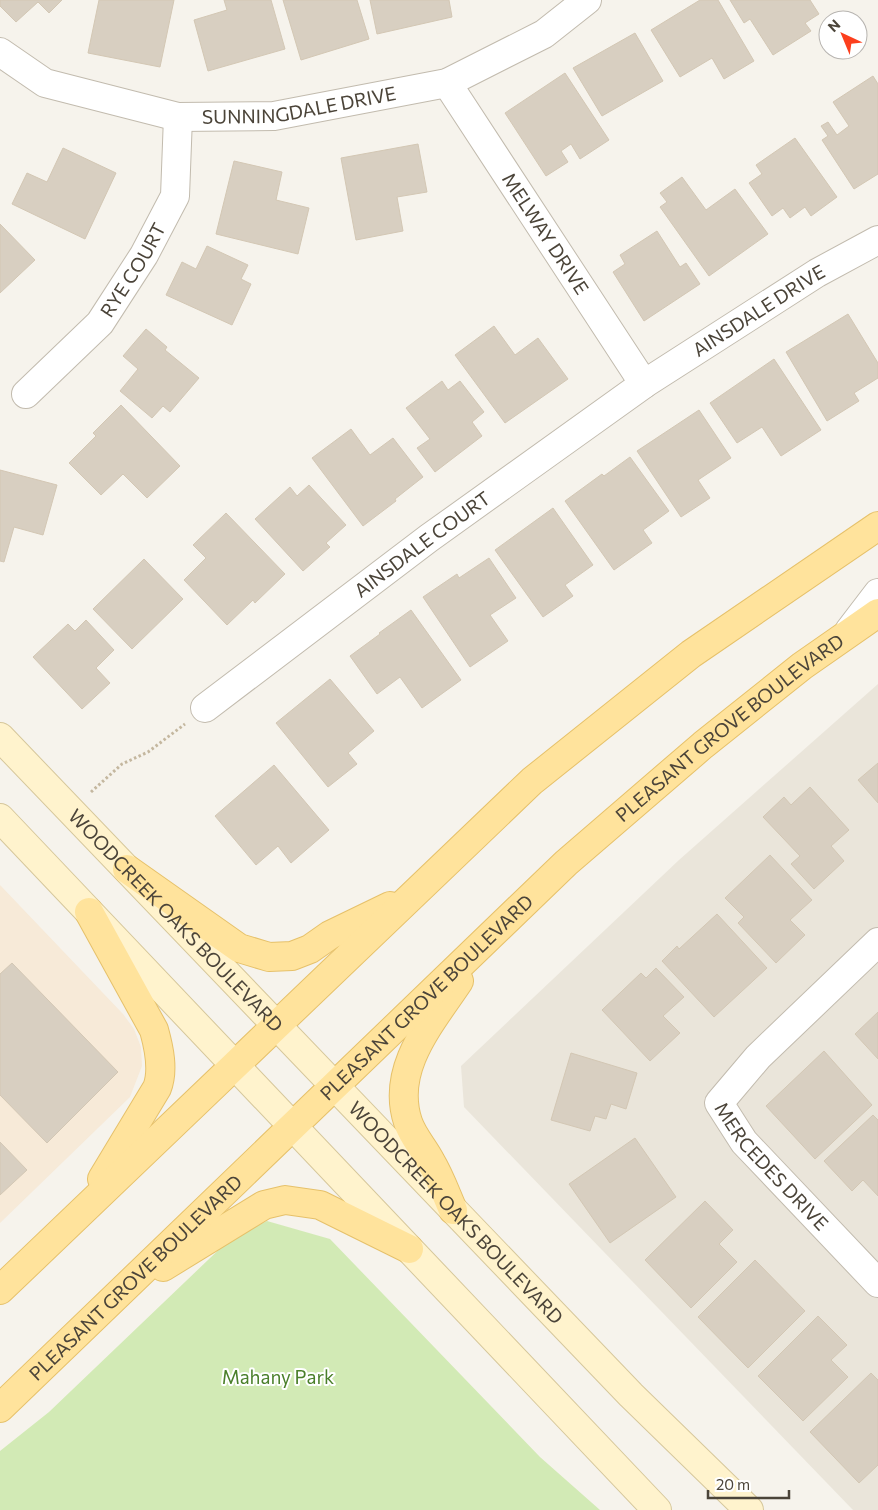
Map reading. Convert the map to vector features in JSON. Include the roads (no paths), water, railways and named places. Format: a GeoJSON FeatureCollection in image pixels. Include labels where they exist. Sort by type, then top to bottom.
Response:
{"type":"FeatureCollection","features":[{"type":"Feature","properties":{"kind":"main road"},"geometry":{"type":"LineString","coordinates":[[0,1290],[532,781],[691,654],[878,526]]}},
{"type":"Feature","properties":{"kind":"main road","name":"PLEASANT GROVE BOULEVARD"},"geometry":{"type":"LineString","coordinates":[[0,1408],[566,863],[644,795],[802,666],[848,632],[878,613]]}},
{"type":"Feature","properties":{"kind":"main road","name":"WOODCREEK OAKS BOULEVARD"},"geometry":{"type":"LineString","coordinates":[[0,737],[631,1395],[749,1510]]}},
{"type":"Feature","properties":{"kind":"main road"},"geometry":{"type":"LineString","coordinates":[[0,818],[657,1510]]}},
{"type":"Feature","properties":{"kind":"main road"},"geometry":{"type":"LineString","coordinates":[[127,869],[239,948],[269,957],[292,956],[310,949],[330,935],[414,894]]}},
{"type":"Feature","properties":{"kind":"main road"},"geometry":{"type":"LineString","coordinates":[[82,1212],[160,1082],[159,1048],[154,1030],[89,912]]}},
{"type":"Feature","properties":{"kind":"main road"},"geometry":{"type":"LineString","coordinates":[[453,1210],[431,1161],[408,1122],[405,1106],[405,1076],[419,1043],[485,941]]}},
{"type":"Feature","properties":{"kind":"main road"},"geometry":{"type":"LineString","coordinates":[[121,1292],[264,1205],[285,1200],[320,1204],[409,1249]]}},
{"type":"Feature","properties":{"kind":"street","name":"SUNNINGDALE DRIVE"},"geometry":{"type":"LineString","coordinates":[[0,52],[44,83],[178,117],[274,116],[447,83],[544,34],[587,0]]}},
{"type":"Feature","properties":{"kind":"street","name":"MELWAY DRIVE"},"geometry":{"type":"LineString","coordinates":[[447,83],[644,384]]}},
{"type":"Feature","properties":{"kind":"street","name":"RYE COURT"},"geometry":{"type":"LineString","coordinates":[[26,394],[100,323],[144,255],[174,196],[178,117]]}},
{"type":"Feature","properties":{"kind":"street","name":"AINSDALE DRIVE"},"geometry":{"type":"LineString","coordinates":[[644,384],[817,273],[878,240]]}},
{"type":"Feature","properties":{"kind":"street","name":"AINSDALE COURT"},"geometry":{"type":"LineString","coordinates":[[205,708],[428,538],[644,384]]}},
{"type":"Feature","properties":{"kind":"street"},"geometry":{"type":"LineString","coordinates":[[848,632],[878,593]]}},
{"type":"Feature","properties":{"kind":"street","name":"MERCEDES DRIVE"},"geometry":{"type":"LineString","coordinates":[[878,942],[758,1057],[719,1104],[744,1142],[878,1283]]}},
{"type":"Feature","properties":{"kind":"park label","name":"Mahany Park"},"geometry":{"type":"Point","coordinates":[278,1377]}}]}
